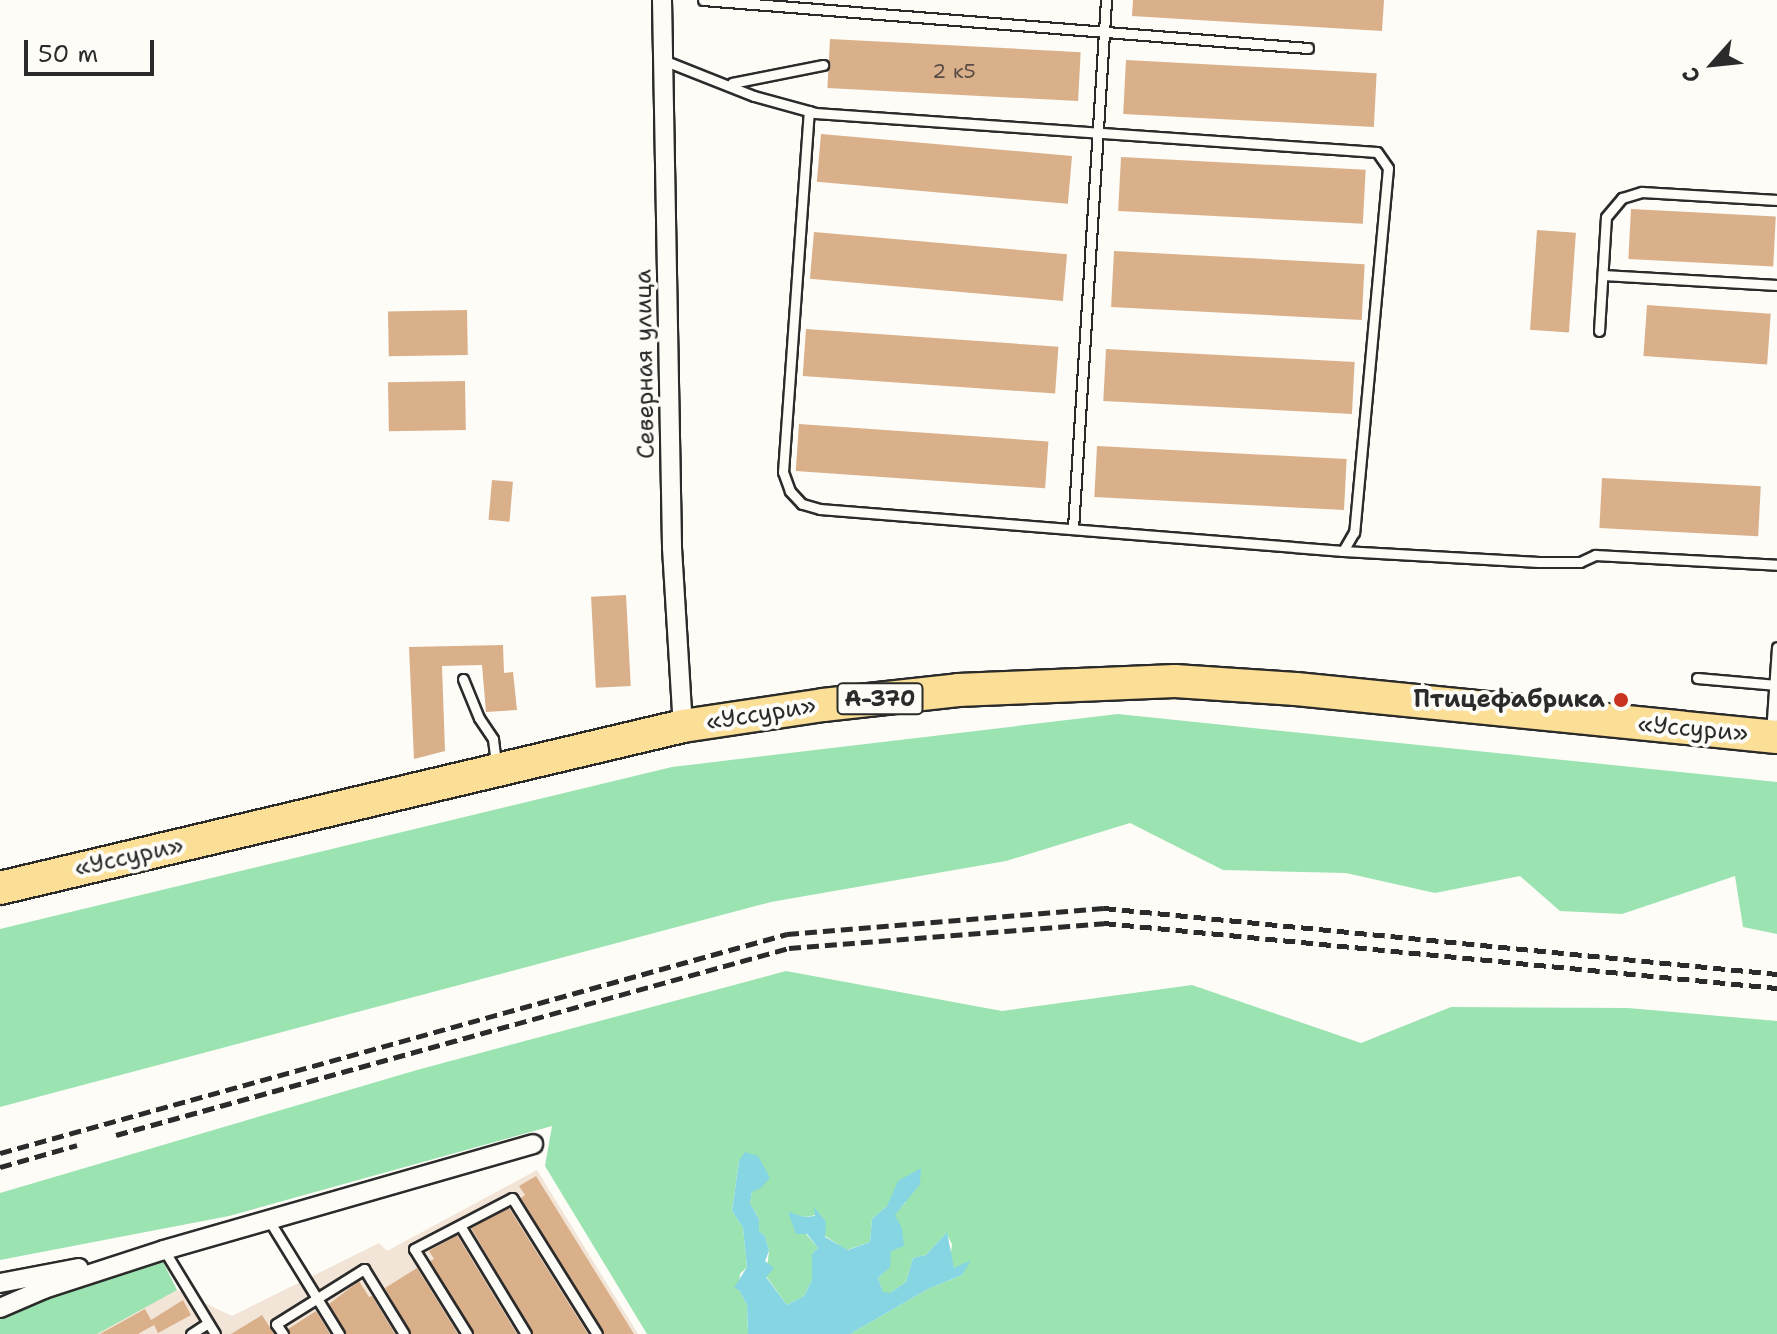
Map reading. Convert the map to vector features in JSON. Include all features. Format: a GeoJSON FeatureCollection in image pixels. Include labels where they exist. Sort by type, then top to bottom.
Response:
{"type":"FeatureCollection","features":[{"type":"Feature","properties":{"kind":"highway","name":"«Уссури»"},"geometry":{"type":"LineString","coordinates":[[0,888],[683,726],[823,705],[958,690],[1175,681],[1296,689],[1774,736]]}},
{"type":"Feature","properties":{"kind":"street","name":"Северная улица"},"geometry":{"type":"LineString","coordinates":[[662,0],[672,548],[683,726]]}},
{"type":"Feature","properties":{"kind":"street"},"geometry":{"type":"LineString","coordinates":[[0,1308],[44,1289],[164,1250],[533,1144]]}},
{"type":"Feature","properties":{"kind":"street"},"geometry":{"type":"LineString","coordinates":[[0,1283],[164,1250]]}},
{"type":"Feature","properties":{"kind":"lane"},"geometry":{"type":"LineString","coordinates":[[703,0],[1308,48]]}},
{"type":"Feature","properties":{"kind":"lane"},"geometry":{"type":"LineString","coordinates":[[1073,528],[1106,0]]}},
{"type":"Feature","properties":{"kind":"lane"},"geometry":{"type":"LineString","coordinates":[[663,60],[728,83],[754,96],[809,111],[1098,135],[1377,152],[1388,168],[1354,532],[1343,551]]}},
{"type":"Feature","properties":{"kind":"lane"},"geometry":{"type":"LineString","coordinates":[[728,83],[750,82],[823,65]]}},
{"type":"Feature","properties":{"kind":"lane"},"geometry":{"type":"LineString","coordinates":[[809,111],[783,472],[790,491],[802,504],[820,509],[1343,551],[1539,562],[1580,562],[1595,555],[1777,565]]}},
{"type":"Feature","properties":{"kind":"lane"},"geometry":{"type":"LineString","coordinates":[[1599,331],[1606,217],[1622,198],[1642,192],[1777,200]]}},
{"type":"Feature","properties":{"kind":"lane"},"geometry":{"type":"LineString","coordinates":[[1603,275],[1777,285]]}},
{"type":"Feature","properties":{"kind":"lane"},"geometry":{"type":"LineString","coordinates":[[1774,736],[1777,647]]}},
{"type":"Feature","properties":{"kind":"lane"},"geometry":{"type":"LineString","coordinates":[[1697,678],[1776,685]]}},
{"type":"Feature","properties":{"kind":"lane"},"geometry":{"type":"LineString","coordinates":[[463,679],[479,718],[493,739],[497,771]]}},
{"type":"Feature","properties":{"kind":"lane"},"geometry":{"type":"LineString","coordinates":[[467,1334],[414,1249],[512,1198],[597,1334]]}},
{"type":"Feature","properties":{"kind":"lane"},"geometry":{"type":"LineString","coordinates":[[270,1222],[339,1334]]}},
{"type":"Feature","properties":{"kind":"lane"},"geometry":{"type":"LineString","coordinates":[[461,1227],[526,1334]]}},
{"type":"Feature","properties":{"kind":"lane"},"geometry":{"type":"LineString","coordinates":[[164,1250],[215,1334]]}},
{"type":"Feature","properties":{"kind":"lane"},"geometry":{"type":"LineString","coordinates":[[283,1334],[276,1324],[364,1269],[404,1334]]}},
{"type":"Feature","properties":{"kind":"lane"},"geometry":{"type":"LineString","coordinates":[[191,1334],[208,1323]]}},
{"type":"Feature","properties":{"kind":"shaded area"},"geometry":{"type":"Polygon","coordinates":[[[537,1170],[638,1334],[90,1334],[177,1290],[232,1316],[379,1243],[387,1251],[537,1170]]]}},
{"type":"Feature","properties":{"kind":"green space"},"geometry":{"type":"Polygon","coordinates":[[[1118,714],[1777,782],[1777,934],[1743,927],[1735,876],[1622,914],[1560,911],[1520,876],[1435,893],[1346,873],[1223,870],[1130,823],[1006,861],[771,902],[0,1107],[0,929],[672,767],[1118,714]]]}},
{"type":"Feature","properties":{"kind":"green space"},"geometry":{"type":"Polygon","coordinates":[[[786,971],[1002,1011],[1192,985],[1361,1043],[1451,1007],[1628,1008],[1777,1021],[1777,1334],[850,1334],[928,1289],[962,1275],[969,1261],[955,1269],[950,1260],[952,1244],[946,1233],[926,1255],[913,1258],[906,1282],[890,1293],[883,1293],[878,1278],[889,1267],[894,1215],[906,1202],[887,1206],[872,1219],[870,1242],[847,1250],[825,1236],[815,1209],[816,1215],[805,1217],[788,1213],[818,1248],[812,1254],[812,1280],[804,1296],[787,1305],[766,1276],[769,1251],[765,1236],[759,1231],[759,1219],[750,1203],[752,1192],[739,1161],[732,1211],[743,1228],[747,1267],[740,1274],[739,1290],[747,1305],[748,1334],[647,1334],[545,1166],[552,1126],[229,1216],[0,1260],[0,1193],[417,1070],[786,971]]]}},
{"type":"Feature","properties":{"kind":"green space"},"geometry":{"type":"Polygon","coordinates":[[[162,1260],[177,1290],[97,1334],[0,1334],[0,1316],[106,1274],[162,1260]]]}},
{"type":"Feature","properties":{"kind":"water"},"geometry":{"type":"Polygon","coordinates":[[[745,1152],[758,1156],[770,1178],[752,1192],[750,1203],[759,1219],[759,1231],[765,1236],[769,1251],[765,1261],[774,1268],[766,1277],[787,1305],[804,1296],[812,1280],[812,1254],[818,1248],[807,1234],[796,1234],[788,1212],[805,1217],[815,1216],[814,1207],[826,1222],[825,1237],[848,1250],[870,1242],[872,1219],[887,1206],[898,1181],[921,1168],[920,1184],[895,1215],[902,1228],[904,1246],[891,1251],[890,1267],[878,1278],[883,1292],[890,1293],[906,1282],[913,1258],[926,1255],[947,1232],[954,1268],[971,1260],[962,1275],[928,1289],[850,1334],[748,1334],[747,1305],[739,1290],[734,1288],[747,1267],[743,1228],[732,1211],[739,1161],[745,1152]]]}},
{"type":"Feature","properties":{"kind":"building"},"geometry":{"type":"Polygon","coordinates":[[[1133,0],[1384,0],[1382,31],[1132,16],[1133,0]]]}},
{"type":"Feature","properties":{"kind":"building"},"geometry":{"type":"Polygon","coordinates":[[[830,39],[1081,52],[1078,101],[827,88],[830,39]]]}},
{"type":"Feature","properties":{"kind":"building"},"geometry":{"type":"Polygon","coordinates":[[[1126,60],[1377,73],[1374,127],[1123,114],[1126,60]]]}},
{"type":"Feature","properties":{"kind":"building"},"geometry":{"type":"Polygon","coordinates":[[[821,134],[1072,156],[1068,204],[817,182],[821,134]]]}},
{"type":"Feature","properties":{"kind":"building"},"geometry":{"type":"Polygon","coordinates":[[[1121,157],[1366,170],[1363,224],[1118,211],[1121,157]]]}},
{"type":"Feature","properties":{"kind":"building"},"geometry":{"type":"Polygon","coordinates":[[[1631,209],[1776,217],[1773,267],[1628,259],[1631,209]]]}},
{"type":"Feature","properties":{"kind":"building"},"geometry":{"type":"Polygon","coordinates":[[[1537,230],[1576,233],[1569,332],[1530,330],[1537,230]]]}},
{"type":"Feature","properties":{"kind":"building"},"geometry":{"type":"Polygon","coordinates":[[[814,232],[1067,254],[1063,301],[810,279],[814,232]]]}},
{"type":"Feature","properties":{"kind":"building"},"geometry":{"type":"Polygon","coordinates":[[[1114,251],[1365,264],[1362,320],[1111,307],[1114,251]]]}},
{"type":"Feature","properties":{"kind":"building"},"geometry":{"type":"Polygon","coordinates":[[[1647,305],[1771,314],[1767,365],[1643,356],[1647,305]]]}},
{"type":"Feature","properties":{"kind":"building"},"geometry":{"type":"Polygon","coordinates":[[[467,310],[468,355],[389,356],[388,311],[467,310]]]}},
{"type":"Feature","properties":{"kind":"building"},"geometry":{"type":"Polygon","coordinates":[[[806,329],[1058,347],[1055,394],[803,376],[806,329]]]}},
{"type":"Feature","properties":{"kind":"building"},"geometry":{"type":"Polygon","coordinates":[[[1106,349],[1355,362],[1352,414],[1103,401],[1106,349]]]}},
{"type":"Feature","properties":{"kind":"building"},"geometry":{"type":"Polygon","coordinates":[[[465,381],[466,430],[389,431],[388,382],[465,381]]]}},
{"type":"Feature","properties":{"kind":"building"},"geometry":{"type":"Polygon","coordinates":[[[799,424],[1048,441],[1045,488],[796,471],[799,424]]]}},
{"type":"Feature","properties":{"kind":"building"},"geometry":{"type":"Polygon","coordinates":[[[1097,446],[1347,459],[1344,510],[1094,497],[1097,446]]]}},
{"type":"Feature","properties":{"kind":"building"},"geometry":{"type":"Polygon","coordinates":[[[1602,478],[1761,486],[1758,536],[1599,528],[1602,478]]]}},
{"type":"Feature","properties":{"kind":"building"},"geometry":{"type":"Polygon","coordinates":[[[492,480],[513,482],[509,522],[489,520],[492,480]]]}},
{"type":"Feature","properties":{"kind":"building"},"geometry":{"type":"Polygon","coordinates":[[[626,595],[631,686],[596,688],[591,597],[626,595]]]}},
{"type":"Feature","properties":{"kind":"building"},"geometry":{"type":"Polygon","coordinates":[[[503,645],[504,673],[513,672],[517,710],[486,712],[482,665],[442,666],[445,751],[414,759],[409,647],[503,645]]]}},
{"type":"Feature","properties":{"kind":"building"},"geometry":{"type":"Polygon","coordinates":[[[536,1176],[634,1334],[604,1334],[521,1198],[525,1195],[519,1186],[536,1176]]]}},
{"type":"Feature","properties":{"kind":"building"},"geometry":{"type":"Polygon","coordinates":[[[509,1208],[588,1334],[533,1334],[471,1228],[509,1208]]]}},
{"type":"Feature","properties":{"kind":"building"},"geometry":{"type":"Polygon","coordinates":[[[457,1235],[517,1334],[474,1334],[430,1261],[434,1259],[429,1251],[457,1235]]]}},
{"type":"Feature","properties":{"kind":"building"},"geometry":{"type":"Polygon","coordinates":[[[417,1268],[458,1334],[411,1334],[385,1288],[417,1268]]]}},
{"type":"Feature","properties":{"kind":"building"},"geometry":{"type":"Polygon","coordinates":[[[359,1281],[395,1334],[346,1334],[329,1304],[359,1281]]]}},
{"type":"Feature","properties":{"kind":"building"},"geometry":{"type":"Polygon","coordinates":[[[183,1300],[191,1315],[158,1333],[154,1325],[138,1334],[100,1334],[145,1309],[151,1320],[183,1300]]]}},
{"type":"Feature","properties":{"kind":"building"},"geometry":{"type":"Polygon","coordinates":[[[316,1311],[330,1334],[290,1334],[288,1329],[316,1311]]]}},
{"type":"Feature","properties":{"kind":"building"},"geometry":{"type":"Polygon","coordinates":[[[262,1315],[274,1334],[231,1334],[262,1315]]]}},
{"type":"Feature","properties":{"kind":"railway"},"geometry":{"type":"LineString","coordinates":[[0,1153],[787,934],[1104,908],[1777,974]]}},
{"type":"Feature","properties":{"kind":"railway"},"geometry":{"type":"LineString","coordinates":[[116,1135],[789,948],[1104,923],[1777,988]]}},
{"type":"Feature","properties":{"kind":"railway"},"geometry":{"type":"LineString","coordinates":[[0,1167],[77,1145]]}},
{"type":"Feature","properties":{"kind":"place","name":"Птицефабрика"},"geometry":{"type":"Point","coordinates":[1621,700]}}]}
